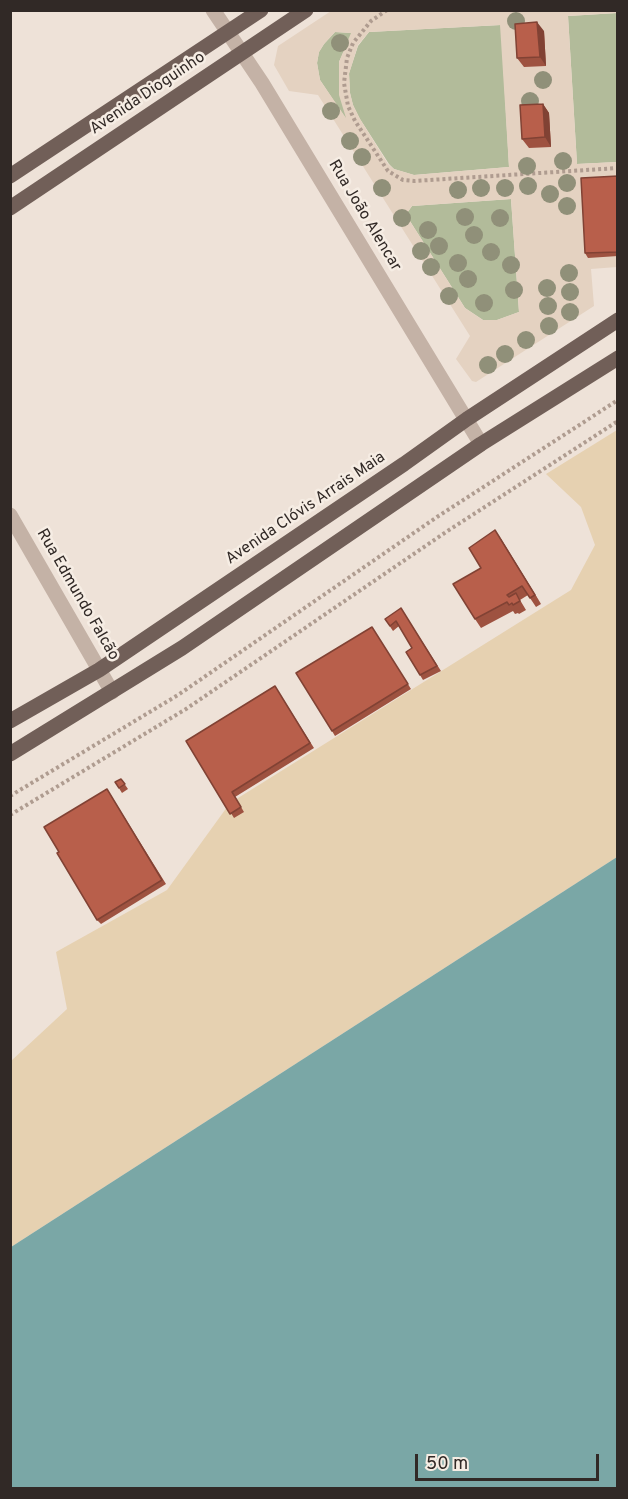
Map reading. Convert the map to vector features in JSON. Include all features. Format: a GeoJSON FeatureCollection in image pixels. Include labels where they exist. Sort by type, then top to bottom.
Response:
{"type":"FeatureCollection","features":[{"type":"Feature","properties":{"kind":"main road","name":"Avenida Dioguinho"},"geometry":{"type":"LineString","coordinates":[[10,176],[261,10]]}},
{"type":"Feature","properties":{"kind":"main road","name":"Avenida Dioguinho"},"geometry":{"type":"LineString","coordinates":[[10,208],[306,10]]}},
{"type":"Feature","properties":{"kind":"main road","name":"Avenida Clóvis Arrais Maia"},"geometry":{"type":"LineString","coordinates":[[10,721],[99,670],[467,419],[618,320]]}},
{"type":"Feature","properties":{"kind":"main road"},"geometry":{"type":"LineString","coordinates":[[10,754],[182,648],[481,444],[618,358]]}},
{"type":"Feature","properties":{"kind":"street","name":"Rua João Alencar"},"geometry":{"type":"LineString","coordinates":[[213,10],[262,83],[481,444]]}},
{"type":"Feature","properties":{"kind":"street","name":"Rua Edmundo Falcão"},"geometry":{"type":"LineString","coordinates":[[10,515],[112,693]]}},
{"type":"Feature","properties":{"kind":"path"},"geometry":{"type":"LineString","coordinates":[[387,10],[371,21],[353,43],[347,58],[344,83],[348,106],[355,121],[388,171],[404,180],[414,181],[618,168]]}},
{"type":"Feature","properties":{"kind":"path"},"geometry":{"type":"LineString","coordinates":[[10,796],[178,694],[437,517],[618,400]]}},
{"type":"Feature","properties":{"kind":"path"},"geometry":{"type":"LineString","coordinates":[[10,814],[186,709],[446,532],[618,421]]}},
{"type":"Feature","properties":{"kind":"green space"},"geometry":{"type":"Polygon","coordinates":[[[617,13],[617,162],[577,164],[568,16],[617,13]]]}},
{"type":"Feature","properties":{"kind":"green space"},"geometry":{"type":"Polygon","coordinates":[[[501,25],[509,167],[414,175],[394,169],[353,105],[349,73],[358,46],[369,32],[501,25]]]}},
{"type":"Feature","properties":{"kind":"green space"},"geometry":{"type":"Polygon","coordinates":[[[335,32],[352,33],[339,62],[348,122],[320,80],[317,63],[319,52],[335,32]]]}},
{"type":"Feature","properties":{"kind":"green space"},"geometry":{"type":"Polygon","coordinates":[[[511,199],[519,312],[497,320],[483,320],[465,308],[407,213],[412,206],[511,199]]]}},
{"type":"Feature","properties":{"kind":"sand"},"geometry":{"type":"Polygon","coordinates":[[[617,430],[617,857],[11,1247],[11,1061],[67,1009],[56,952],[167,890],[230,803],[571,590],[595,545],[581,507],[546,474],[617,430]]]}},
{"type":"Feature","properties":{"kind":"shaded area"},"geometry":{"type":"Polygon","coordinates":[[[331,11],[617,11],[617,13],[568,16],[577,164],[617,162],[617,267],[591,269],[594,306],[476,382],[472,381],[456,359],[470,336],[318,95],[289,91],[274,65],[278,46],[331,11]],[[500,25],[369,32],[358,45],[349,74],[350,93],[360,119],[388,164],[394,169],[414,175],[509,167],[500,25]],[[335,32],[319,52],[317,63],[320,80],[346,118],[339,95],[339,62],[351,33],[335,32]],[[511,199],[412,206],[407,213],[408,218],[465,308],[483,320],[497,320],[519,312],[511,199]]]}},
{"type":"Feature","properties":{"kind":"water"},"geometry":{"type":"Polygon","coordinates":[[[617,857],[617,1488],[11,1488],[11,1247],[617,857]]]}},
{"type":"Feature","properties":{"kind":"building"},"geometry":{"type":"Polygon","coordinates":[[[537,22],[540,57],[517,58],[515,24],[537,22]]]}},
{"type":"Feature","properties":{"kind":"building"},"geometry":{"type":"Polygon","coordinates":[[[543,104],[545,137],[522,139],[520,105],[543,104]]]}},
{"type":"Feature","properties":{"kind":"building"},"geometry":{"type":"Polygon","coordinates":[[[618,176],[618,252],[585,253],[581,178],[618,176]]]}},
{"type":"Feature","properties":{"kind":"building"},"geometry":{"type":"Polygon","coordinates":[[[495,530],[535,595],[530,598],[522,586],[507,595],[509,597],[516,593],[520,601],[513,605],[507,602],[475,619],[453,584],[481,568],[469,548],[495,530]]]}},
{"type":"Feature","properties":{"kind":"building"},"geometry":{"type":"Polygon","coordinates":[[[401,608],[437,666],[420,675],[406,652],[412,648],[396,621],[390,626],[385,619],[401,608]]]}},
{"type":"Feature","properties":{"kind":"building"},"geometry":{"type":"Polygon","coordinates":[[[372,627],[408,684],[332,731],[296,673],[372,627]]]}},
{"type":"Feature","properties":{"kind":"building"},"geometry":{"type":"Polygon","coordinates":[[[275,686],[310,743],[232,792],[241,807],[230,814],[186,741],[275,686]]]}},
{"type":"Feature","properties":{"kind":"building"},"geometry":{"type":"Polygon","coordinates":[[[121,779],[125,784],[119,788],[115,782],[121,779]]]}},
{"type":"Feature","properties":{"kind":"building"},"geometry":{"type":"Polygon","coordinates":[[[107,789],[162,880],[97,920],[44,827],[107,789]]]}}]}
